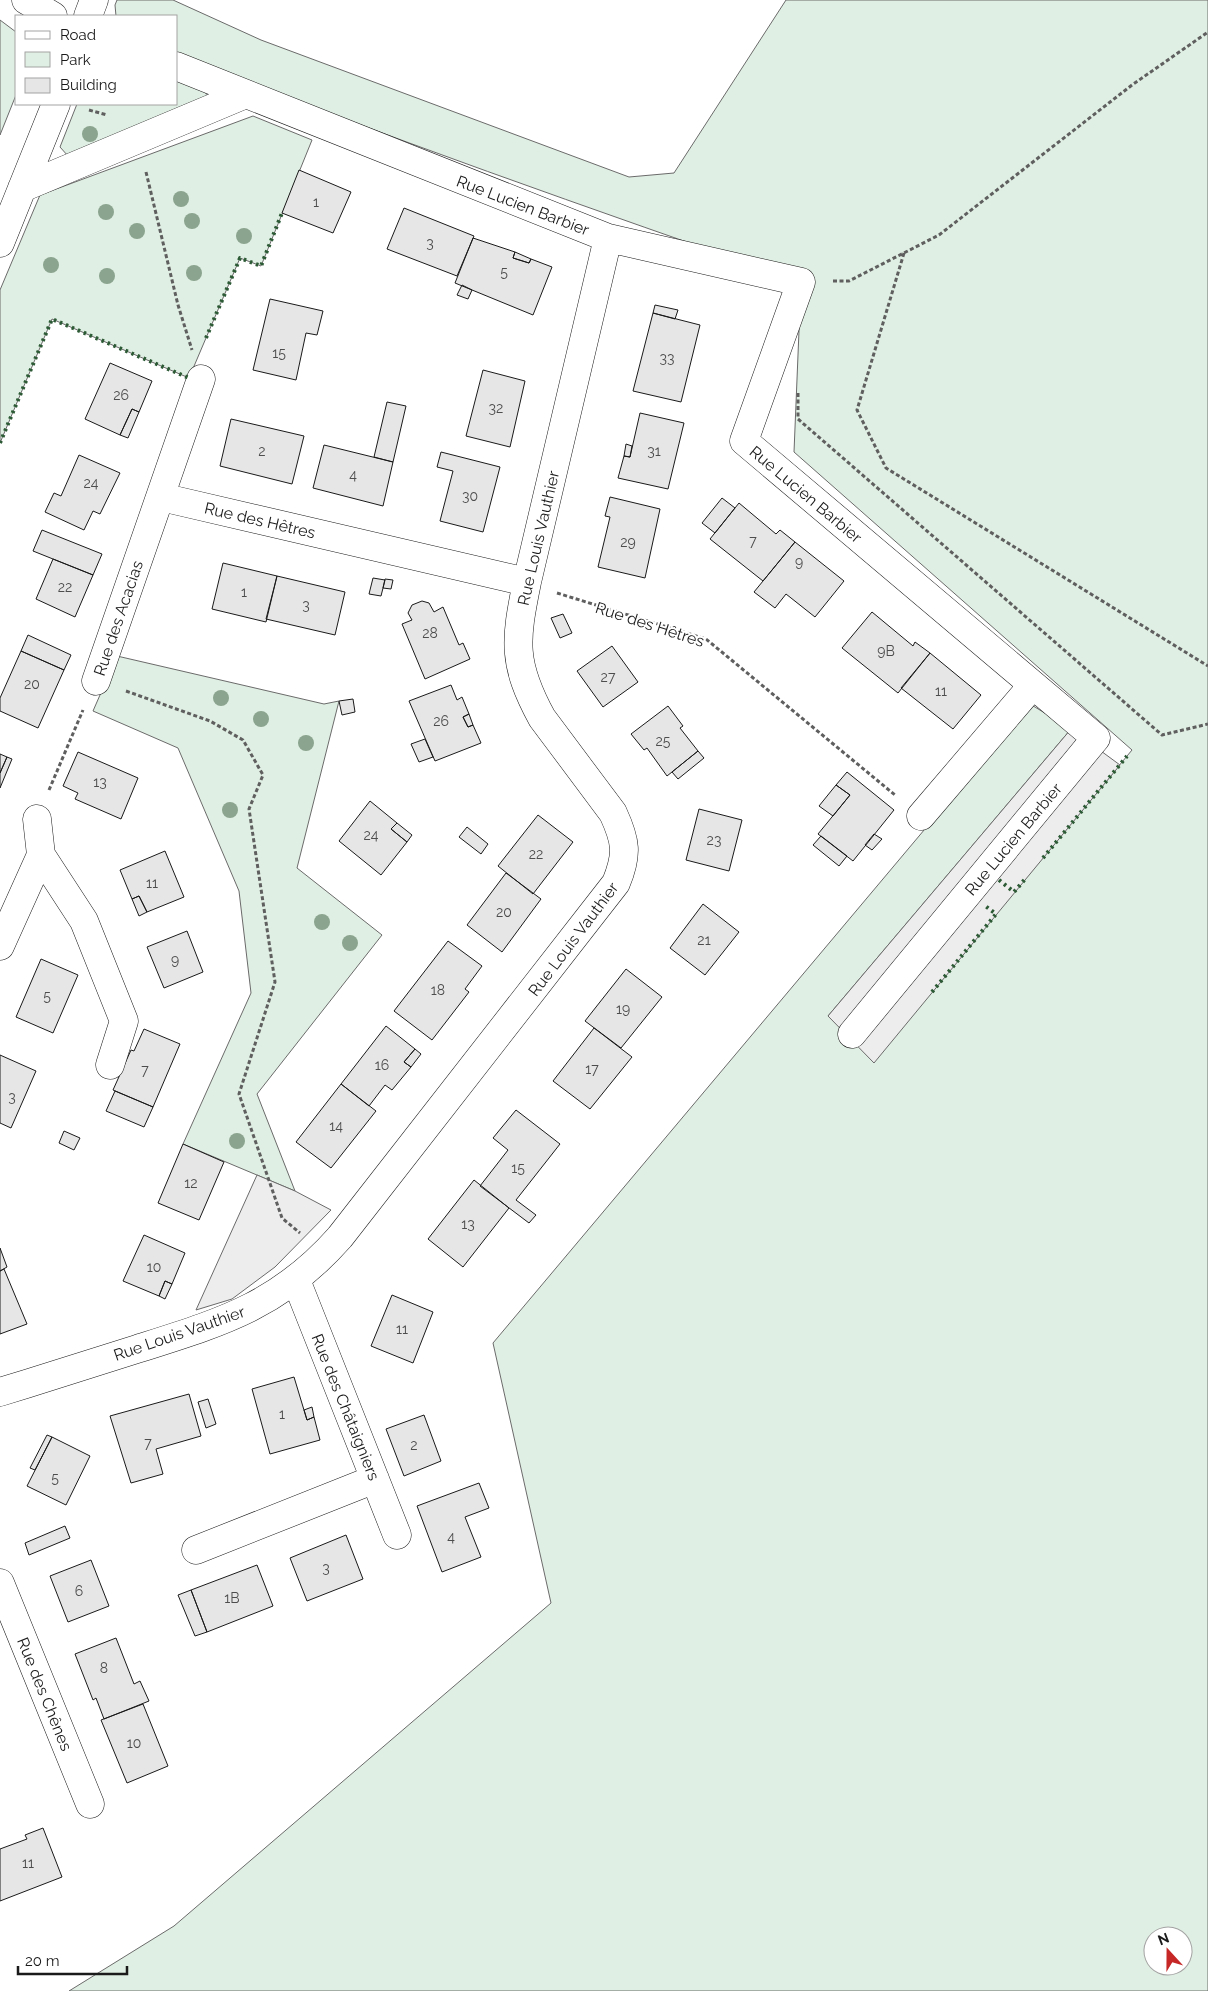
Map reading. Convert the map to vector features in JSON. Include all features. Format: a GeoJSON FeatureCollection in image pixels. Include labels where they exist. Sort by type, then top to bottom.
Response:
{"type":"FeatureCollection","features":[{"type":"Feature","properties":{"kind":"street"},"geometry":{"type":"LineString","coordinates":[[26,0],[51,15]]}},
{"type":"Feature","properties":{"kind":"street"},"geometry":{"type":"LineString","coordinates":[[88,15],[94,0]]}},
{"type":"Feature","properties":{"kind":"street","name":"Rue Lucien Barbier"},"geometry":{"type":"LineString","coordinates":[[178,67],[608,238],[801,282],[744,441],[1032,686],[1096,738],[852,1034]]}},
{"type":"Feature","properties":{"kind":"street"},"geometry":{"type":"LineString","coordinates":[[22,188],[246,94]]}},
{"type":"Feature","properties":{"kind":"street"},"geometry":{"type":"LineString","coordinates":[[0,243],[56,105]]}},
{"type":"Feature","properties":{"kind":"street","name":"Rue Louis Vauthier"},"geometry":{"type":"LineString","coordinates":[[0,1392],[210,1326],[253,1307],[296,1280],[326,1253],[609,894],[622,869],[626,856],[625,842],[613,814],[542,718],[527,690],[521,674],[517,639],[518,624],[527,582],[608,238]]}},
{"type":"Feature","properties":{"kind":"street","name":"Rue des Acacias"},"geometry":{"type":"LineString","coordinates":[[96,681],[200,379]]}},
{"type":"Feature","properties":{"kind":"street","name":"Rue des Hêtres"},"geometry":{"type":"LineString","coordinates":[[160,496],[527,582]]}},
{"type":"Feature","properties":{"kind":"street"},"geometry":{"type":"LineString","coordinates":[[921,816],[1032,686]]}},
{"type":"Feature","properties":{"kind":"street"},"geometry":{"type":"LineString","coordinates":[[37,819],[41,855],[84,921],[124,1021],[110,1065]]}},
{"type":"Feature","properties":{"kind":"street"},"geometry":{"type":"LineString","coordinates":[[0,946],[41,855]]}},
{"type":"Feature","properties":{"kind":"street","name":"Rue des Châtaigniers"},"geometry":{"type":"LineString","coordinates":[[296,1280],[397,1534]]}},
{"type":"Feature","properties":{"kind":"street"},"geometry":{"type":"LineString","coordinates":[[196,1550],[375,1479]]}},
{"type":"Feature","properties":{"kind":"street","name":"Rue des Chênes"},"geometry":{"type":"LineString","coordinates":[[0,1583],[90,1804]]}},
{"type":"Feature","properties":{"kind":"path"},"geometry":{"type":"LineString","coordinates":[[801,282],[849,281],[939,235],[1132,85],[1208,32]]}},
{"type":"Feature","properties":{"kind":"path"},"geometry":{"type":"LineString","coordinates":[[145,166],[178,305],[200,379]]}},
{"type":"Feature","properties":{"kind":"path"},"geometry":{"type":"LineString","coordinates":[[904,253],[856,410],[886,468],[1208,666]]}},
{"type":"Feature","properties":{"kind":"path"},"geometry":{"type":"LineString","coordinates":[[798,389],[798,419],[1162,735],[1208,724]]}},
{"type":"Feature","properties":{"kind":"path","name":"Rue des Hêtres"},"geometry":{"type":"LineString","coordinates":[[527,582],[578,601],[706,639],[921,816]]}},
{"type":"Feature","properties":{"kind":"path"},"geometry":{"type":"LineString","coordinates":[[96,681],[210,721],[243,740],[263,775],[249,809],[275,982],[239,1094],[282,1218],[326,1253]]}},
{"type":"Feature","properties":{"kind":"path","name":"Rue des Acacias"},"geometry":{"type":"LineString","coordinates":[[37,819],[96,681]]}},
{"type":"Feature","properties":{"kind":"green space"},"geometry":{"type":"Polygon","coordinates":[[[117,0],[173,0],[261,40],[629,177],[674,173],[786,0],[1208,0],[1208,1991],[69,1991],[174,1926],[551,1603],[493,1343],[1030,704],[1071,729],[828,1016],[1026,878],[1132,750],[794,452],[801,282],[409,143],[178,55],[178,15],[116,15],[115,5],[117,0]]]}},
{"type":"Feature","properties":{"kind":"green space"},"geometry":{"type":"Polygon","coordinates":[[[0,20],[15,31],[15,98],[0,135],[0,20]]]}},
{"type":"Feature","properties":{"kind":"green space"},"geometry":{"type":"Polygon","coordinates":[[[178,80],[204,91],[209,97],[68,156],[60,147],[77,105],[178,105],[178,80]]]}},
{"type":"Feature","properties":{"kind":"green space"},"geometry":{"type":"Polygon","coordinates":[[[253,116],[312,140],[261,266],[240,258],[189,378],[52,319],[0,443],[0,290],[40,195],[253,116]]]}},
{"type":"Feature","properties":{"kind":"green space"},"geometry":{"type":"Polygon","coordinates":[[[117,656],[324,704],[339,701],[297,868],[382,935],[257,1094],[295,1191],[183,1144],[251,993],[239,891],[178,748],[93,711],[117,656]]]}},
{"type":"Feature","properties":{"kind":"shaded area"},"geometry":{"type":"Polygon","coordinates":[[[1071,729],[1120,765],[874,1063],[828,1016],[1071,729]]]}},
{"type":"Feature","properties":{"kind":"shaded area"},"geometry":{"type":"Polygon","coordinates":[[[257,1175],[295,1191],[331,1210],[275,1267],[232,1299],[196,1310],[257,1175]]]}},
{"type":"Feature","properties":{"kind":"building"},"geometry":{"type":"Polygon","coordinates":[[[299,170],[351,192],[333,233],[282,213],[299,170]]]}},
{"type":"Feature","properties":{"kind":"building"},"geometry":{"type":"Polygon","coordinates":[[[404,208],[474,236],[457,276],[387,249],[404,208]]]}},
{"type":"Feature","properties":{"kind":"building"},"geometry":{"type":"Polygon","coordinates":[[[473,238],[515,252],[513,258],[529,263],[531,259],[552,267],[533,315],[455,283],[473,238]]]}},
{"type":"Feature","properties":{"kind":"building"},"geometry":{"type":"Polygon","coordinates":[[[515,252],[531,259],[529,263],[513,258],[515,252]]]}},
{"type":"Feature","properties":{"kind":"building"},"geometry":{"type":"Polygon","coordinates":[[[462,285],[472,290],[468,299],[457,295],[462,285]]]}},
{"type":"Feature","properties":{"kind":"building"},"geometry":{"type":"Polygon","coordinates":[[[270,299],[323,311],[317,335],[306,333],[296,380],[253,370],[270,299]]]}},
{"type":"Feature","properties":{"kind":"building"},"geometry":{"type":"Polygon","coordinates":[[[655,305],[678,310],[675,319],[653,313],[655,305]]]}},
{"type":"Feature","properties":{"kind":"building"},"geometry":{"type":"Polygon","coordinates":[[[653,313],[700,325],[681,402],[633,391],[653,313]]]}},
{"type":"Feature","properties":{"kind":"building"},"geometry":{"type":"Polygon","coordinates":[[[110,363],[152,381],[139,412],[132,409],[120,435],[85,419],[110,363]]]}},
{"type":"Feature","properties":{"kind":"building"},"geometry":{"type":"Polygon","coordinates":[[[483,370],[525,381],[510,447],[466,436],[483,370]]]}},
{"type":"Feature","properties":{"kind":"building"},"geometry":{"type":"Polygon","coordinates":[[[387,402],[406,406],[393,462],[374,457],[387,402]]]}},
{"type":"Feature","properties":{"kind":"building"},"geometry":{"type":"Polygon","coordinates":[[[132,409],[139,412],[128,438],[120,435],[132,409]]]}},
{"type":"Feature","properties":{"kind":"building"},"geometry":{"type":"Polygon","coordinates":[[[640,413],[684,423],[668,489],[618,478],[624,456],[630,457],[640,413]]]}},
{"type":"Feature","properties":{"kind":"building"},"geometry":{"type":"Polygon","coordinates":[[[231,419],[304,436],[292,484],[220,466],[231,419]]]}},
{"type":"Feature","properties":{"kind":"building"},"geometry":{"type":"Polygon","coordinates":[[[626,444],[632,446],[630,457],[624,456],[626,444]]]}},
{"type":"Feature","properties":{"kind":"building"},"geometry":{"type":"Polygon","coordinates":[[[324,445],[393,462],[383,506],[313,488],[324,445]]]}},
{"type":"Feature","properties":{"kind":"building"},"geometry":{"type":"Polygon","coordinates":[[[441,452],[500,467],[483,532],[440,521],[453,471],[437,467],[441,452]]]}},
{"type":"Feature","properties":{"kind":"building"},"geometry":{"type":"Polygon","coordinates":[[[79,455],[120,473],[100,514],[93,511],[84,530],[45,512],[54,493],[61,496],[79,455]]]}},
{"type":"Feature","properties":{"kind":"building"},"geometry":{"type":"Polygon","coordinates":[[[610,497],[660,509],[645,578],[598,567],[610,517],[605,516],[610,497]]]}},
{"type":"Feature","properties":{"kind":"building"},"geometry":{"type":"Polygon","coordinates":[[[722,498],[735,508],[715,533],[702,523],[722,498]]]}},
{"type":"Feature","properties":{"kind":"building"},"geometry":{"type":"Polygon","coordinates":[[[739,503],[776,534],[780,530],[795,542],[763,581],[710,539],[739,503]]]}},
{"type":"Feature","properties":{"kind":"building"},"geometry":{"type":"Polygon","coordinates":[[[42,530],[102,554],[93,575],[33,551],[42,530]]]}},
{"type":"Feature","properties":{"kind":"building"},"geometry":{"type":"Polygon","coordinates":[[[795,542],[844,581],[815,617],[786,594],[775,608],[754,592],[795,542]]]}},
{"type":"Feature","properties":{"kind":"building"},"geometry":{"type":"Polygon","coordinates":[[[53,559],[93,575],[75,617],[36,599],[53,559]]]}},
{"type":"Feature","properties":{"kind":"building"},"geometry":{"type":"Polygon","coordinates":[[[223,563],[277,576],[266,622],[212,609],[223,563]]]}},
{"type":"Feature","properties":{"kind":"building"},"geometry":{"type":"Polygon","coordinates":[[[277,576],[345,592],[335,635],[266,619],[277,576]]]}},
{"type":"Feature","properties":{"kind":"building"},"geometry":{"type":"Polygon","coordinates":[[[373,578],[385,580],[381,596],[369,594],[373,578]]]}},
{"type":"Feature","properties":{"kind":"building"},"geometry":{"type":"Polygon","coordinates":[[[385,579],[393,580],[391,589],[383,588],[385,579]]]}},
{"type":"Feature","properties":{"kind":"building"},"geometry":{"type":"Polygon","coordinates":[[[422,601],[429,603],[434,612],[443,607],[459,645],[463,643],[470,659],[425,679],[402,624],[412,620],[408,613],[412,605],[422,601]]]}},
{"type":"Feature","properties":{"kind":"building"},"geometry":{"type":"Polygon","coordinates":[[[872,612],[913,646],[915,642],[930,653],[898,693],[842,648],[872,612]]]}},
{"type":"Feature","properties":{"kind":"building"},"geometry":{"type":"Polygon","coordinates":[[[563,614],[572,633],[560,638],[551,618],[563,614]]]}},
{"type":"Feature","properties":{"kind":"building"},"geometry":{"type":"Polygon","coordinates":[[[28,635],[71,655],[64,670],[21,651],[28,635]]]}},
{"type":"Feature","properties":{"kind":"building"},"geometry":{"type":"Polygon","coordinates":[[[612,646],[638,682],[603,707],[577,671],[612,646]]]}},
{"type":"Feature","properties":{"kind":"building"},"geometry":{"type":"Polygon","coordinates":[[[21,651],[64,670],[38,728],[0,711],[0,698],[21,651]]]}},
{"type":"Feature","properties":{"kind":"building"},"geometry":{"type":"Polygon","coordinates":[[[930,653],[981,695],[953,729],[901,688],[930,653]]]}},
{"type":"Feature","properties":{"kind":"building"},"geometry":{"type":"Polygon","coordinates":[[[451,685],[457,700],[462,697],[469,714],[463,717],[468,727],[473,725],[481,743],[435,761],[409,701],[451,685]]]}},
{"type":"Feature","properties":{"kind":"building"},"geometry":{"type":"Polygon","coordinates":[[[353,699],[355,712],[342,715],[339,701],[353,699]]]}},
{"type":"Feature","properties":{"kind":"building"},"geometry":{"type":"Polygon","coordinates":[[[668,706],[683,726],[680,728],[698,751],[667,776],[647,748],[644,750],[631,734],[668,706]]]}},
{"type":"Feature","properties":{"kind":"building"},"geometry":{"type":"Polygon","coordinates":[[[469,714],[473,725],[468,727],[463,717],[469,714]]]}},
{"type":"Feature","properties":{"kind":"building"},"geometry":{"type":"Polygon","coordinates":[[[425,739],[433,757],[419,762],[411,744],[425,739]]]}},
{"type":"Feature","properties":{"kind":"building"},"geometry":{"type":"Polygon","coordinates":[[[698,751],[704,758],[678,779],[672,772],[698,751]]]}},
{"type":"Feature","properties":{"kind":"building"},"geometry":{"type":"Polygon","coordinates":[[[78,752],[138,778],[121,819],[75,799],[78,793],[63,786],[78,752]]]}},
{"type":"Feature","properties":{"kind":"building"},"geometry":{"type":"Polygon","coordinates":[[[0,754],[7,757],[0,773],[0,754]]]}},
{"type":"Feature","properties":{"kind":"building"},"geometry":{"type":"Polygon","coordinates":[[[7,757],[12,759],[0,788],[0,773],[7,757]]]}},
{"type":"Feature","properties":{"kind":"building"},"geometry":{"type":"Polygon","coordinates":[[[847,772],[894,810],[853,861],[818,834],[850,795],[836,785],[847,772]]]}},
{"type":"Feature","properties":{"kind":"building"},"geometry":{"type":"Polygon","coordinates":[[[836,785],[850,795],[833,816],[819,806],[836,785]]]}},
{"type":"Feature","properties":{"kind":"building"},"geometry":{"type":"Polygon","coordinates":[[[370,801],[397,823],[391,829],[407,842],[381,875],[339,841],[370,801]]]}},
{"type":"Feature","properties":{"kind":"building"},"geometry":{"type":"Polygon","coordinates":[[[699,809],[742,820],[729,871],[686,860],[699,809]]]}},
{"type":"Feature","properties":{"kind":"building"},"geometry":{"type":"Polygon","coordinates":[[[538,815],[573,842],[533,894],[498,866],[538,815]]]}},
{"type":"Feature","properties":{"kind":"building"},"geometry":{"type":"Polygon","coordinates":[[[397,823],[412,835],[407,842],[391,829],[397,823]]]}},
{"type":"Feature","properties":{"kind":"building"},"geometry":{"type":"Polygon","coordinates":[[[467,827],[488,844],[481,854],[459,837],[467,827]]]}},
{"type":"Feature","properties":{"kind":"building"},"geometry":{"type":"Polygon","coordinates":[[[874,834],[882,839],[872,850],[865,845],[874,834]]]}},
{"type":"Feature","properties":{"kind":"building"},"geometry":{"type":"Polygon","coordinates":[[[821,836],[847,856],[839,866],[813,845],[821,836]]]}},
{"type":"Feature","properties":{"kind":"building"},"geometry":{"type":"Polygon","coordinates":[[[165,851],[184,897],[147,912],[139,896],[132,899],[120,870],[165,851]]]}},
{"type":"Feature","properties":{"kind":"building"},"geometry":{"type":"Polygon","coordinates":[[[506,873],[541,899],[502,952],[467,925],[506,873]]]}},
{"type":"Feature","properties":{"kind":"building"},"geometry":{"type":"Polygon","coordinates":[[[139,896],[147,912],[139,916],[132,899],[139,896]]]}},
{"type":"Feature","properties":{"kind":"building"},"geometry":{"type":"Polygon","coordinates":[[[703,904],[739,932],[705,975],[670,948],[703,904]]]}},
{"type":"Feature","properties":{"kind":"building"},"geometry":{"type":"Polygon","coordinates":[[[187,931],[203,972],[164,988],[147,947],[187,931]]]}},
{"type":"Feature","properties":{"kind":"building"},"geometry":{"type":"Polygon","coordinates":[[[448,941],[482,966],[465,989],[469,992],[432,1040],[394,1011],[448,941]]]}},
{"type":"Feature","properties":{"kind":"building"},"geometry":{"type":"Polygon","coordinates":[[[41,959],[78,975],[53,1033],[16,1017],[41,959]]]}},
{"type":"Feature","properties":{"kind":"building"},"geometry":{"type":"Polygon","coordinates":[[[626,969],[662,997],[621,1048],[585,1021],[626,969]]]}},
{"type":"Feature","properties":{"kind":"building"},"geometry":{"type":"Polygon","coordinates":[[[386,1026],[415,1049],[404,1062],[411,1067],[392,1090],[385,1085],[369,1106],[341,1084],[386,1026]]]}},
{"type":"Feature","properties":{"kind":"building"},"geometry":{"type":"Polygon","coordinates":[[[594,1028],[632,1057],[590,1109],[553,1081],[594,1028]]]}},
{"type":"Feature","properties":{"kind":"building"},"geometry":{"type":"Polygon","coordinates":[[[144,1029],[180,1044],[153,1107],[113,1090],[131,1050],[134,1051],[144,1029]]]}},
{"type":"Feature","properties":{"kind":"building"},"geometry":{"type":"Polygon","coordinates":[[[415,1049],[421,1054],[411,1067],[404,1062],[415,1049]]]}},
{"type":"Feature","properties":{"kind":"building"},"geometry":{"type":"Polygon","coordinates":[[[0,1055],[36,1071],[11,1128],[0,1123],[0,1055]]]}},
{"type":"Feature","properties":{"kind":"building"},"geometry":{"type":"Polygon","coordinates":[[[341,1084],[376,1111],[331,1168],[296,1142],[341,1084]]]}},
{"type":"Feature","properties":{"kind":"building"},"geometry":{"type":"Polygon","coordinates":[[[115,1091],[153,1107],[144,1127],[106,1111],[115,1091]]]}},
{"type":"Feature","properties":{"kind":"building"},"geometry":{"type":"Polygon","coordinates":[[[516,1110],[560,1144],[516,1200],[536,1215],[529,1223],[480,1186],[508,1150],[493,1138],[516,1110]]]}},
{"type":"Feature","properties":{"kind":"building"},"geometry":{"type":"Polygon","coordinates":[[[64,1131],[80,1138],[74,1150],[59,1143],[64,1131]]]}},
{"type":"Feature","properties":{"kind":"building"},"geometry":{"type":"Polygon","coordinates":[[[183,1144],[224,1162],[199,1220],[158,1203],[183,1144]]]}},
{"type":"Feature","properties":{"kind":"building"},"geometry":{"type":"Polygon","coordinates":[[[474,1180],[509,1208],[463,1267],[428,1239],[474,1180]]]}},
{"type":"Feature","properties":{"kind":"building"},"geometry":{"type":"Polygon","coordinates":[[[144,1235],[185,1253],[172,1284],[165,1281],[159,1296],[123,1281],[144,1235]]]}},
{"type":"Feature","properties":{"kind":"building"},"geometry":{"type":"Polygon","coordinates":[[[0,1248],[7,1267],[0,1271],[0,1248]]]}},
{"type":"Feature","properties":{"kind":"building"},"geometry":{"type":"Polygon","coordinates":[[[4,1269],[27,1324],[0,1334],[0,1271],[4,1269]]]}},
{"type":"Feature","properties":{"kind":"building"},"geometry":{"type":"Polygon","coordinates":[[[165,1281],[172,1284],[165,1299],[159,1296],[165,1281]]]}},
{"type":"Feature","properties":{"kind":"building"},"geometry":{"type":"Polygon","coordinates":[[[392,1295],[433,1312],[413,1363],[371,1346],[392,1295]]]}},
{"type":"Feature","properties":{"kind":"building"},"geometry":{"type":"Polygon","coordinates":[[[294,1377],[307,1420],[314,1417],[320,1440],[270,1454],[252,1389],[294,1377]]]}},
{"type":"Feature","properties":{"kind":"building"},"geometry":{"type":"Polygon","coordinates":[[[189,1394],[201,1436],[156,1449],[163,1474],[131,1483],[110,1416],[189,1394]]]}},
{"type":"Feature","properties":{"kind":"building"},"geometry":{"type":"Polygon","coordinates":[[[208,1399],[216,1424],[206,1428],[198,1402],[208,1399]]]}},
{"type":"Feature","properties":{"kind":"building"},"geometry":{"type":"Polygon","coordinates":[[[312,1407],[314,1417],[307,1420],[304,1410],[312,1407]]]}},
{"type":"Feature","properties":{"kind":"building"},"geometry":{"type":"Polygon","coordinates":[[[424,1415],[441,1461],[404,1476],[386,1429],[424,1415]]]}},
{"type":"Feature","properties":{"kind":"building"},"geometry":{"type":"Polygon","coordinates":[[[47,1435],[52,1437],[35,1470],[30,1468],[47,1435]]]}},
{"type":"Feature","properties":{"kind":"building"},"geometry":{"type":"Polygon","coordinates":[[[52,1437],[90,1456],[66,1505],[27,1486],[52,1437]]]}},
{"type":"Feature","properties":{"kind":"building"},"geometry":{"type":"Polygon","coordinates":[[[479,1483],[489,1508],[465,1517],[481,1557],[442,1572],[417,1506],[479,1483]]]}},
{"type":"Feature","properties":{"kind":"building"},"geometry":{"type":"Polygon","coordinates":[[[65,1526],[70,1538],[29,1555],[25,1543],[65,1526]]]}},
{"type":"Feature","properties":{"kind":"building"},"geometry":{"type":"Polygon","coordinates":[[[346,1535],[363,1579],[307,1601],[290,1558],[346,1535]]]}},
{"type":"Feature","properties":{"kind":"building"},"geometry":{"type":"Polygon","coordinates":[[[91,1560],[109,1606],[68,1622],[50,1576],[91,1560]]]}},
{"type":"Feature","properties":{"kind":"building"},"geometry":{"type":"Polygon","coordinates":[[[257,1565],[273,1606],[207,1632],[191,1590],[257,1565]]]}},
{"type":"Feature","properties":{"kind":"building"},"geometry":{"type":"Polygon","coordinates":[[[191,1590],[207,1632],[195,1636],[178,1595],[191,1590]]]}},
{"type":"Feature","properties":{"kind":"building"},"geometry":{"type":"Polygon","coordinates":[[[116,1638],[134,1684],[140,1681],[149,1701],[104,1719],[96,1698],[93,1700],[75,1654],[116,1638]]]}},
{"type":"Feature","properties":{"kind":"building"},"geometry":{"type":"Polygon","coordinates":[[[143,1704],[168,1766],[127,1783],[101,1720],[143,1704]]]}},
{"type":"Feature","properties":{"kind":"building"},"geometry":{"type":"Polygon","coordinates":[[[43,1828],[62,1877],[0,1901],[0,1849],[27,1839],[25,1835],[43,1828]]]}},
{"type":"Feature","properties":{"kind":"hedge"},"geometry":{"type":"LineString","coordinates":[[206,338],[240,258],[261,266],[282,213]]}},
{"type":"Feature","properties":{"kind":"hedge"},"geometry":{"type":"LineString","coordinates":[[0,443],[52,319],[189,378]]}},
{"type":"Feature","properties":{"kind":"hedge"},"geometry":{"type":"LineString","coordinates":[[1043,858],[1127,756]]}},
{"type":"Feature","properties":{"kind":"hedge"},"geometry":{"type":"LineString","coordinates":[[999,880],[1014,892],[1026,878]]}},
{"type":"Feature","properties":{"kind":"hedge"},"geometry":{"type":"LineString","coordinates":[[932,992],[996,914],[984,905]]}}]}
